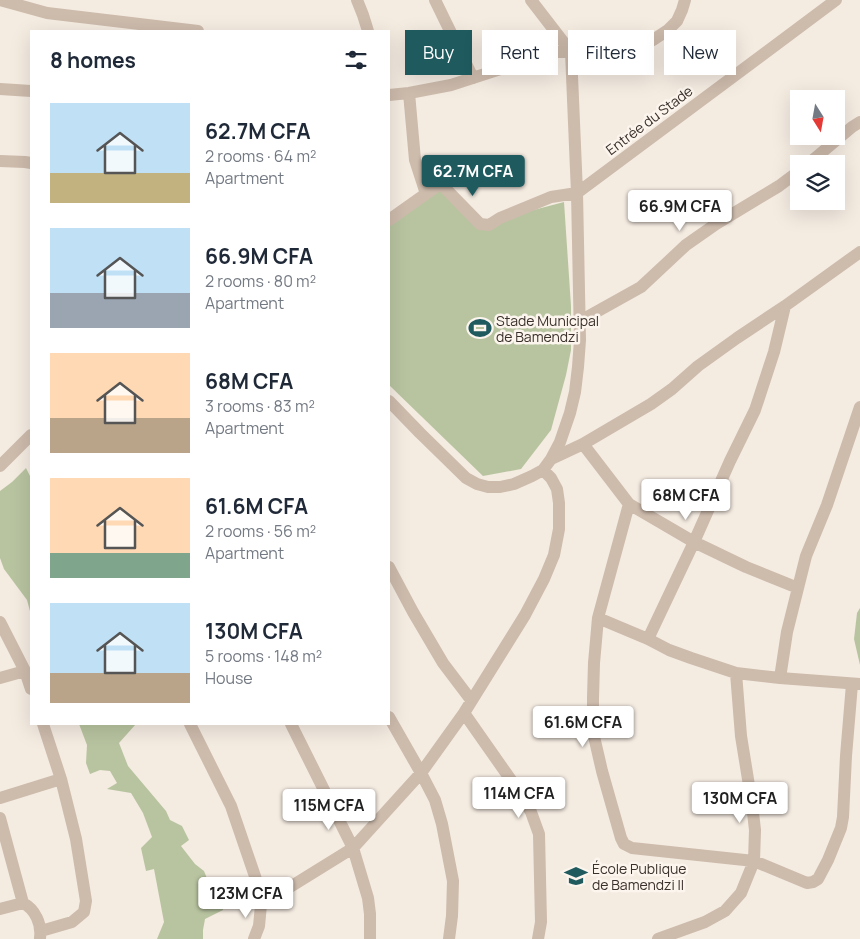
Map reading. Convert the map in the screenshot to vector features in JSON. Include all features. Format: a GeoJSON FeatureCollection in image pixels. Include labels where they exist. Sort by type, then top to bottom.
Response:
{"type":"FeatureCollection","features":[{"type":"Feature","properties":{"kind":"street"},"geometry":{"type":"LineString","coordinates":[[0,0],[47,13],[190,30]]}},
{"type":"Feature","properties":{"kind":"street"},"geometry":{"type":"LineString","coordinates":[[356,0],[368,30]]}},
{"type":"Feature","properties":{"kind":"street"},"geometry":{"type":"LineString","coordinates":[[434,0],[474,78]]}},
{"type":"Feature","properties":{"kind":"street"},"geometry":{"type":"LineString","coordinates":[[531,0],[568,48]]}},
{"type":"Feature","properties":{"kind":"street"},"geometry":{"type":"LineString","coordinates":[[654,39],[677,21],[685,0]]}},
{"type":"Feature","properties":{"kind":"street","name":"Entrée du Stade"},"geometry":{"type":"LineString","coordinates":[[577,192],[836,0]]}},
{"type":"Feature","properties":{"kind":"street"},"geometry":{"type":"LineString","coordinates":[[390,95],[438,89],[544,54],[568,52]]}},
{"type":"Feature","properties":{"kind":"street"},"geometry":{"type":"LineString","coordinates":[[390,402],[466,478],[477,484],[488,487],[514,484],[542,470],[551,459],[560,442],[570,413],[578,367],[580,321],[572,75]]}},
{"type":"Feature","properties":{"kind":"street"},"geometry":{"type":"LineString","coordinates":[[0,89],[30,92]]}},
{"type":"Feature","properties":{"kind":"street"},"geometry":{"type":"LineString","coordinates":[[409,93],[415,160],[426,194]]}},
{"type":"Feature","properties":{"kind":"street"},"geometry":{"type":"LineString","coordinates":[[819,155],[860,122]]}},
{"type":"Feature","properties":{"kind":"street"},"geometry":{"type":"LineString","coordinates":[[0,161],[30,163]]}},
{"type":"Feature","properties":{"kind":"street"},"geometry":{"type":"LineString","coordinates":[[580,321],[641,287],[686,245],[790,178]]}},
{"type":"Feature","properties":{"kind":"street"},"geometry":{"type":"LineString","coordinates":[[390,219],[437,186],[442,186],[480,224],[490,225],[500,218],[552,197],[577,192]]}},
{"type":"Feature","properties":{"kind":"street"},"geometry":{"type":"LineString","coordinates":[[551,459],[583,444],[651,404],[672,389],[698,366],[860,252]]}},
{"type":"Feature","properties":{"kind":"street"},"geometry":{"type":"LineString","coordinates":[[648,639],[755,410],[774,352],[785,306]]}},
{"type":"Feature","properties":{"kind":"street"},"geometry":{"type":"LineString","coordinates":[[780,678],[787,632],[806,556],[827,505],[860,407]]}},
{"type":"Feature","properties":{"kind":"street"},"geometry":{"type":"LineString","coordinates":[[0,466],[30,436]]}},
{"type":"Feature","properties":{"kind":"street"},"geometry":{"type":"LineString","coordinates":[[583,444],[629,504],[694,542],[746,568],[798,588]]}},
{"type":"Feature","properties":{"kind":"street"},"geometry":{"type":"LineString","coordinates":[[261,905],[353,848],[421,773],[464,713],[525,615],[544,580],[554,555],[559,529],[559,503],[557,489],[551,478],[542,470]]}},
{"type":"Feature","properties":{"kind":"street"},"geometry":{"type":"LineString","coordinates":[[598,618],[669,650],[736,673],[856,684],[846,756],[841,828],[818,879],[806,883],[754,861],[632,848],[624,844],[602,771],[594,732],[593,698],[598,618],[629,504]]}},
{"type":"Feature","properties":{"kind":"street"},"geometry":{"type":"LineString","coordinates":[[390,569],[443,662],[471,700]]}},
{"type":"Feature","properties":{"kind":"street"},"geometry":{"type":"LineString","coordinates":[[0,622],[25,670],[30,686]]}},
{"type":"Feature","properties":{"kind":"street"},"geometry":{"type":"LineString","coordinates":[[0,678],[25,670]]}},
{"type":"Feature","properties":{"kind":"street"},"geometry":{"type":"LineString","coordinates":[[658,939],[706,922],[725,911],[741,893],[754,861],[755,830],[741,736],[736,673]]}},
{"type":"Feature","properties":{"kind":"street"},"geometry":{"type":"LineString","coordinates":[[464,713],[518,790],[531,812],[539,834],[541,922],[538,939]]}},
{"type":"Feature","properties":{"kind":"street"},"geometry":{"type":"LineString","coordinates":[[390,719],[435,800],[442,824],[454,881],[449,939]]}},
{"type":"Feature","properties":{"kind":"street"},"geometry":{"type":"LineString","coordinates":[[0,909],[23,903],[29,906],[36,916],[40,935],[72,922],[84,912],[86,901],[76,839],[61,779],[43,725]]}},
{"type":"Feature","properties":{"kind":"street"},"geometry":{"type":"LineString","coordinates":[[190,725],[231,806],[259,888],[261,905],[259,926],[254,939]]}},
{"type":"Feature","properties":{"kind":"street"},"geometry":{"type":"LineString","coordinates":[[292,725],[353,848],[368,898],[370,939]]}},
{"type":"Feature","properties":{"kind":"street"},"geometry":{"type":"LineString","coordinates":[[0,798],[61,779]]}},
{"type":"Feature","properties":{"kind":"street"},"geometry":{"type":"LineString","coordinates":[[0,818],[23,903]]}},
{"type":"Feature","properties":{"kind":"green space","name":"Stade Municipal de Bamendzi"},"geometry":{"type":"Polygon","coordinates":[[[439,187],[476,225],[564,202],[571,306],[571,350],[551,430],[521,469],[483,476],[390,386],[390,219],[439,187]]]}},
{"type":"Feature","properties":{"kind":"green space"},"geometry":{"type":"Polygon","coordinates":[[[26,468],[30,476],[30,611],[27,600],[4,569],[0,558],[0,491],[26,468]]]}},
{"type":"Feature","properties":{"kind":"green space"},"geometry":{"type":"Polygon","coordinates":[[[860,608],[860,665],[854,639],[857,613],[860,608]]]}},
{"type":"Feature","properties":{"kind":"green space"},"geometry":{"type":"Polygon","coordinates":[[[79,725],[135,725],[119,743],[128,766],[166,811],[170,820],[182,826],[189,840],[181,846],[195,864],[204,871],[212,891],[222,898],[223,910],[205,919],[203,939],[157,939],[164,922],[154,869],[146,871],[141,848],[152,837],[143,813],[131,793],[107,789],[117,783],[110,771],[100,770],[90,774],[86,763],[87,745],[79,725]]]}},
{"type":"Feature","properties":{"kind":"place","name":"Stade Municipal de Bamendzi"},"geometry":{"type":"Point","coordinates":[480,328]}},
{"type":"Feature","properties":{"kind":"place","name":"École Publique de Bamendzi II"},"geometry":{"type":"Point","coordinates":[576,876]}}]}
